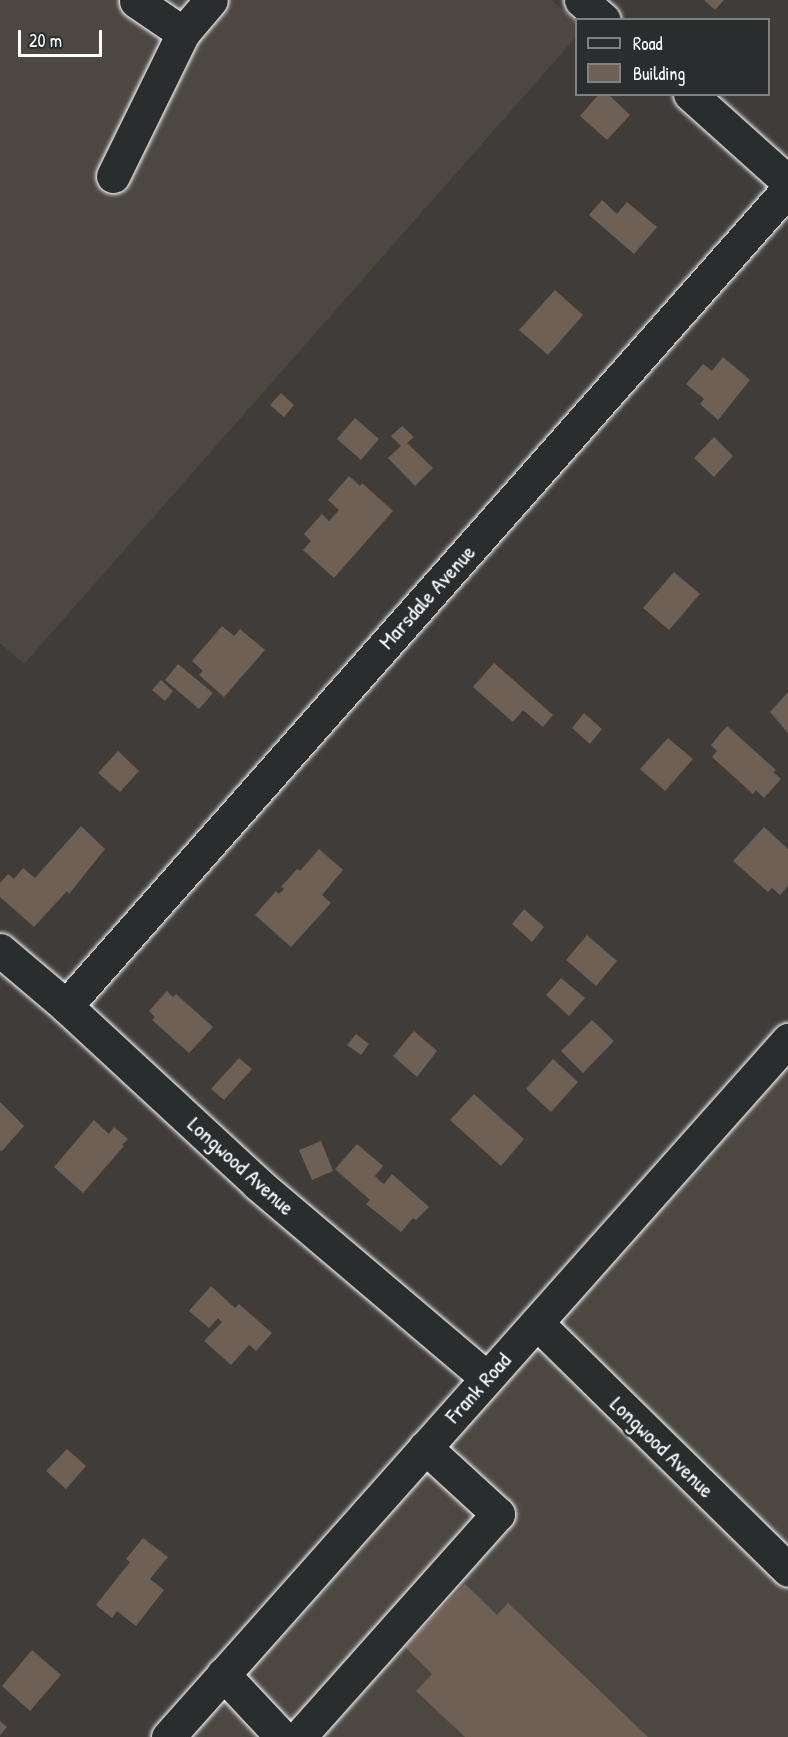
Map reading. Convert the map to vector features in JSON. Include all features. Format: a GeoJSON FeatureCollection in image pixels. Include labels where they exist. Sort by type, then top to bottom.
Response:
{"type":"FeatureCollection","features":[{"type":"Feature","properties":{"kind":"street"},"geometry":{"type":"LineString","coordinates":[[113,176],[183,33],[211,0]]}},
{"type":"Feature","properties":{"kind":"street"},"geometry":{"type":"LineString","coordinates":[[581,0],[602,18]]}},
{"type":"Feature","properties":{"kind":"street"},"geometry":{"type":"LineString","coordinates":[[136,1],[183,33]]}},
{"type":"Feature","properties":{"kind":"street"},"geometry":{"type":"LineString","coordinates":[[692,96],[788,182]]}},
{"type":"Feature","properties":{"kind":"street","name":"Marsdale Avenue"},"geometry":{"type":"LineString","coordinates":[[66,1006],[788,189]]}},
{"type":"Feature","properties":{"kind":"street","name":"Longwood Avenue"},"geometry":{"type":"LineString","coordinates":[[0,950],[66,1006],[258,1184],[487,1378]]}},
{"type":"Feature","properties":{"kind":"street","name":"Frank Road"},"geometry":{"type":"LineString","coordinates":[[168,1737],[788,1040]]}},
{"type":"Feature","properties":{"kind":"street","name":"Longwood Avenue"},"geometry":{"type":"LineString","coordinates":[[537,1323],[788,1570]]}},
{"type":"Feature","properties":{"kind":"street"},"geometry":{"type":"LineString","coordinates":[[299,1737],[498,1514],[425,1447]]}},
{"type":"Feature","properties":{"kind":"street"},"geometry":{"type":"LineString","coordinates":[[223,1674],[282,1737]]}},
{"type":"Feature","properties":{"kind":"shaded area"},"geometry":{"type":"Polygon","coordinates":[[[0,0],[552,0],[575,21],[575,38],[24,664],[0,643],[0,0]]]}},
{"type":"Feature","properties":{"kind":"shaded area"},"geometry":{"type":"Polygon","coordinates":[[[788,1033],[788,1737],[168,1737],[788,1033]]]}},
{"type":"Feature","properties":{"kind":"building"},"geometry":{"type":"Polygon","coordinates":[[[704,0],[724,0],[715,10],[704,0]]]}},
{"type":"Feature","properties":{"kind":"building"},"geometry":{"type":"Polygon","coordinates":[[[597,96],[610,96],[630,115],[607,140],[580,116],[597,96]]]}},
{"type":"Feature","properties":{"kind":"building"},"geometry":{"type":"Polygon","coordinates":[[[602,200],[617,214],[627,202],[657,227],[634,254],[589,215],[602,200]]]}},
{"type":"Feature","properties":{"kind":"building"},"geometry":{"type":"Polygon","coordinates":[[[555,290],[583,315],[548,355],[519,330],[555,290]]]}},
{"type":"Feature","properties":{"kind":"building"},"geometry":{"type":"Polygon","coordinates":[[[723,357],[750,380],[718,420],[700,404],[704,399],[686,384],[703,364],[712,371],[723,357]]]}},
{"type":"Feature","properties":{"kind":"building"},"geometry":{"type":"Polygon","coordinates":[[[281,393],[294,405],[284,417],[270,405],[281,393]]]}},
{"type":"Feature","properties":{"kind":"building"},"geometry":{"type":"Polygon","coordinates":[[[355,418],[379,439],[361,460],[337,439],[355,418]]]}},
{"type":"Feature","properties":{"kind":"building"},"geometry":{"type":"Polygon","coordinates":[[[402,426],[414,437],[407,443],[433,468],[415,486],[388,458],[401,446],[391,436],[402,426]]]}},
{"type":"Feature","properties":{"kind":"building"},"geometry":{"type":"Polygon","coordinates":[[[714,437],[733,456],[714,477],[694,458],[714,437]]]}},
{"type":"Feature","properties":{"kind":"building"},"geometry":{"type":"Polygon","coordinates":[[[349,476],[360,486],[362,483],[393,511],[334,578],[303,550],[311,541],[304,534],[322,514],[329,521],[339,510],[328,500],[349,476]]]}},
{"type":"Feature","properties":{"kind":"building"},"geometry":{"type":"Polygon","coordinates":[[[674,572],[700,594],[669,630],[643,608],[674,572]]]}},
{"type":"Feature","properties":{"kind":"building"},"geometry":{"type":"Polygon","coordinates":[[[222,626],[234,636],[240,629],[265,650],[224,697],[199,675],[203,671],[192,661],[222,626]]]}},
{"type":"Feature","properties":{"kind":"building"},"geometry":{"type":"Polygon","coordinates":[[[494,663],[553,715],[543,727],[523,710],[513,722],[473,687],[494,663]]]}},
{"type":"Feature","properties":{"kind":"building"},"geometry":{"type":"Polygon","coordinates":[[[178,664],[213,693],[199,709],[165,680],[178,664]]]}},
{"type":"Feature","properties":{"kind":"building"},"geometry":{"type":"Polygon","coordinates":[[[161,680],[173,691],[165,701],[152,690],[161,680]]]}},
{"type":"Feature","properties":{"kind":"building"},"geometry":{"type":"Polygon","coordinates":[[[788,692],[788,733],[770,712],[788,692]]]}},
{"type":"Feature","properties":{"kind":"building"},"geometry":{"type":"Polygon","coordinates":[[[584,713],[602,729],[590,744],[572,728],[584,713]]]}},
{"type":"Feature","properties":{"kind":"building"},"geometry":{"type":"Polygon","coordinates":[[[727,726],[776,770],[773,772],[781,779],[764,798],[756,790],[753,794],[712,757],[717,751],[711,745],[727,726]]]}},
{"type":"Feature","properties":{"kind":"building"},"geometry":{"type":"Polygon","coordinates":[[[668,738],[693,759],[665,791],[640,769],[668,738]]]}},
{"type":"Feature","properties":{"kind":"building"},"geometry":{"type":"Polygon","coordinates":[[[118,751],[139,771],[120,792],[98,773],[118,751]]]}},
{"type":"Feature","properties":{"kind":"building"},"geometry":{"type":"Polygon","coordinates":[[[81,826],[105,849],[69,894],[67,891],[34,927],[0,897],[0,883],[8,874],[14,879],[23,868],[35,878],[81,826]]]}},
{"type":"Feature","properties":{"kind":"building"},"geometry":{"type":"Polygon","coordinates":[[[764,827],[788,849],[788,886],[780,895],[772,888],[768,892],[733,861],[764,827]]]}},
{"type":"Feature","properties":{"kind":"building"},"geometry":{"type":"Polygon","coordinates":[[[319,849],[343,870],[322,895],[331,903],[291,947],[255,915],[276,891],[279,894],[284,889],[281,887],[297,869],[300,871],[319,849]]]}},
{"type":"Feature","properties":{"kind":"building"},"geometry":{"type":"Polygon","coordinates":[[[524,909],[544,927],[532,942],[512,924],[524,909]]]}},
{"type":"Feature","properties":{"kind":"building"},"geometry":{"type":"Polygon","coordinates":[[[587,935],[617,961],[596,986],[566,960],[587,935]]]}},
{"type":"Feature","properties":{"kind":"building"},"geometry":{"type":"Polygon","coordinates":[[[561,978],[585,998],[569,1016],[546,995],[561,978]]]}},
{"type":"Feature","properties":{"kind":"building"},"geometry":{"type":"Polygon","coordinates":[[[167,991],[173,997],[176,994],[213,1027],[189,1053],[152,1020],[155,1017],[149,1011],[167,991]]]}},
{"type":"Feature","properties":{"kind":"building"},"geometry":{"type":"Polygon","coordinates":[[[592,1020],[614,1041],[583,1073],[561,1051],[592,1020]]]}},
{"type":"Feature","properties":{"kind":"building"},"geometry":{"type":"Polygon","coordinates":[[[414,1031],[437,1051],[417,1077],[393,1056],[414,1031]]]}},
{"type":"Feature","properties":{"kind":"building"},"geometry":{"type":"Polygon","coordinates":[[[356,1034],[369,1044],[361,1055],[347,1045],[356,1034]]]}},
{"type":"Feature","properties":{"kind":"building"},"geometry":{"type":"Polygon","coordinates":[[[239,1058],[252,1069],[224,1100],[211,1089],[239,1058]]]}},
{"type":"Feature","properties":{"kind":"building"},"geometry":{"type":"Polygon","coordinates":[[[553,1059],[578,1082],[551,1112],[526,1089],[553,1059]]]}},
{"type":"Feature","properties":{"kind":"building"},"geometry":{"type":"Polygon","coordinates":[[[474,1094],[524,1139],[501,1166],[450,1120],[474,1094]]]}},
{"type":"Feature","properties":{"kind":"building"},"geometry":{"type":"Polygon","coordinates":[[[0,1102],[24,1126],[2,1151],[0,1150],[0,1102]]]}},
{"type":"Feature","properties":{"kind":"building"},"geometry":{"type":"Polygon","coordinates":[[[94,1120],[109,1134],[114,1127],[128,1139],[83,1193],[54,1167],[94,1120]]]}},
{"type":"Feature","properties":{"kind":"building"},"geometry":{"type":"Polygon","coordinates":[[[321,1141],[333,1171],[312,1180],[299,1150],[321,1141]]]}},
{"type":"Feature","properties":{"kind":"building"},"geometry":{"type":"Polygon","coordinates":[[[357,1144],[383,1166],[375,1176],[381,1182],[384,1184],[392,1174],[429,1207],[416,1220],[413,1218],[401,1232],[366,1204],[370,1200],[335,1169],[357,1144]]]}},
{"type":"Feature","properties":{"kind":"building"},"geometry":{"type":"Polygon","coordinates":[[[211,1286],[235,1308],[239,1304],[272,1333],[256,1351],[249,1345],[231,1365],[204,1341],[222,1322],[218,1318],[209,1328],[189,1311],[211,1286]]]}},
{"type":"Feature","properties":{"kind":"building"},"geometry":{"type":"Polygon","coordinates":[[[67,1449],[86,1466],[66,1489],[46,1471],[67,1449]]]}},
{"type":"Feature","properties":{"kind":"building"},"geometry":{"type":"Polygon","coordinates":[[[143,1538],[168,1557],[150,1579],[164,1590],[136,1626],[117,1611],[112,1618],[96,1605],[130,1562],[126,1559],[143,1538]]]}},
{"type":"Feature","properties":{"kind":"building"},"geometry":{"type":"Polygon","coordinates":[[[465,1584],[497,1615],[508,1603],[648,1737],[465,1737],[416,1691],[432,1674],[405,1647],[465,1584]]]}},
{"type":"Feature","properties":{"kind":"building"},"geometry":{"type":"Polygon","coordinates":[[[32,1650],[61,1675],[30,1711],[2,1686],[32,1650]]]}},
{"type":"Feature","properties":{"kind":"building"},"geometry":{"type":"Polygon","coordinates":[[[0,1721],[7,1727],[0,1735],[0,1721]]]}}]}
